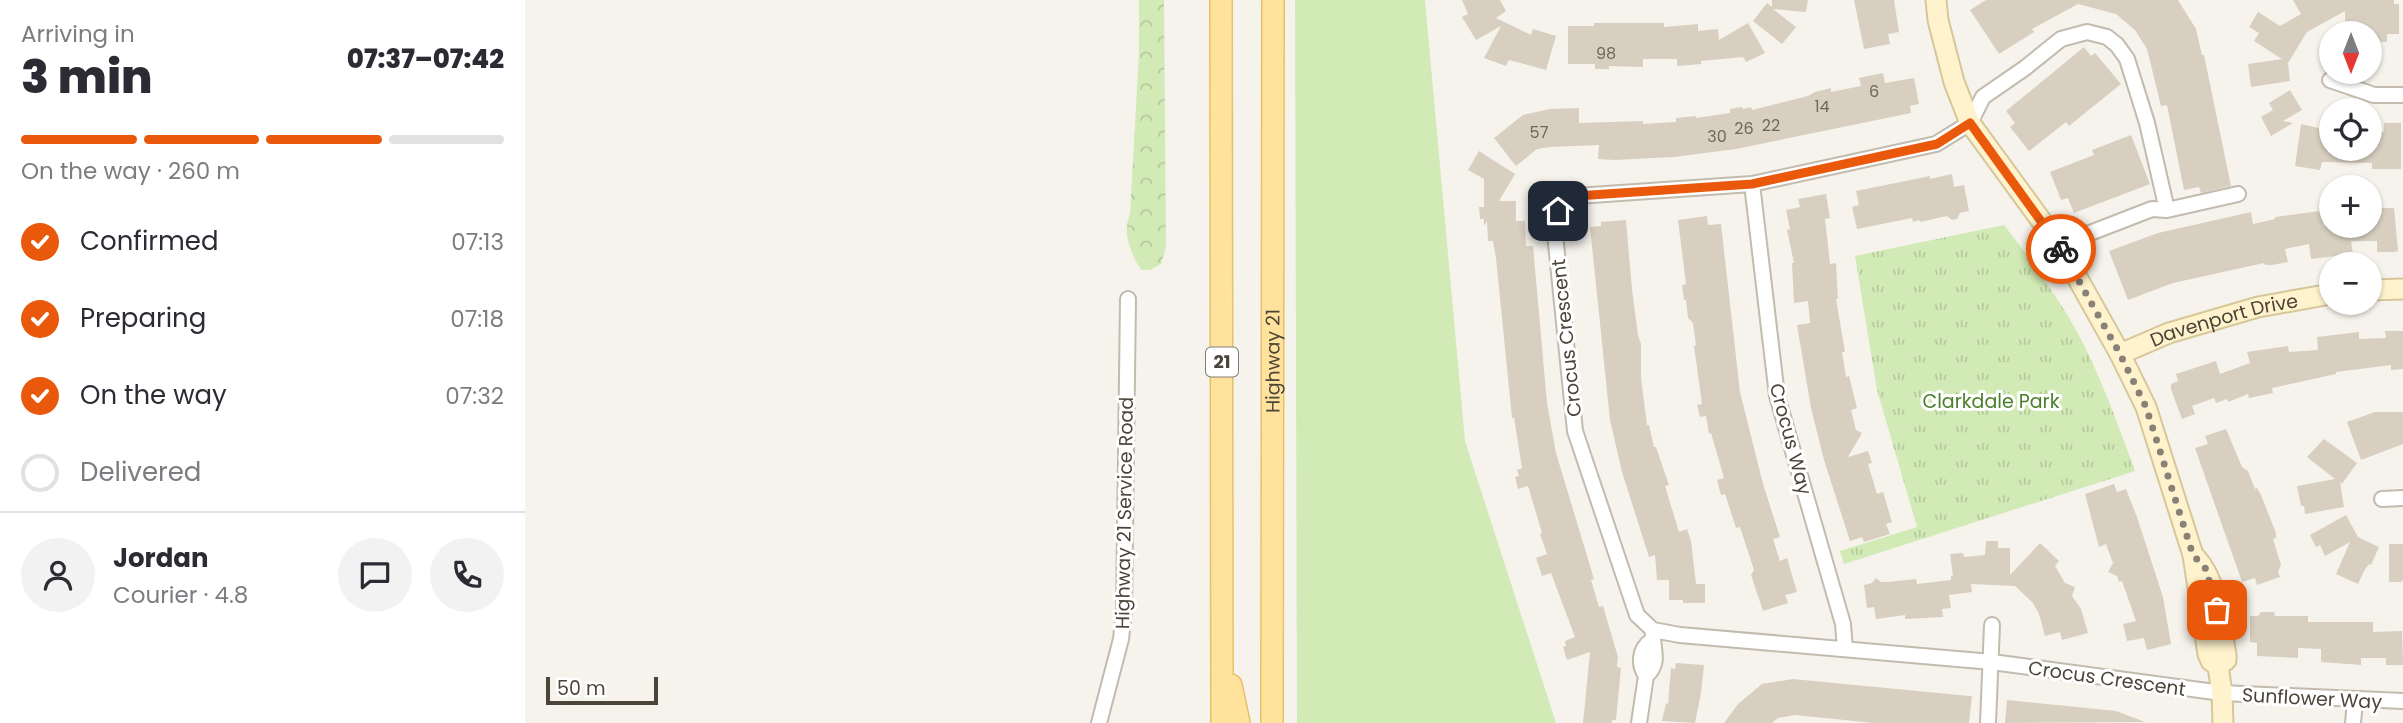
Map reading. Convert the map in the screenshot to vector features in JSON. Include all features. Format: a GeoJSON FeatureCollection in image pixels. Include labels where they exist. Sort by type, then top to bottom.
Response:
{"type":"FeatureCollection","features":[{"type":"Feature","properties":{"kind":"main road","name":"21"},"geometry":{"type":"LineString","coordinates":[[1221,0],[1222,723]]}},
{"type":"Feature","properties":{"kind":"main road","name":"Highway 21"},"geometry":{"type":"LineString","coordinates":[[1272,723],[1273,0]]}},
{"type":"Feature","properties":{"kind":"main road"},"geometry":{"type":"LineString","coordinates":[[1222,642],[1239,723]]}},
{"type":"Feature","properties":{"kind":"street"},"geometry":{"type":"LineString","coordinates":[[1936,0],[1938,20],[1954,82],[1970,123],[2059,245],[2120,354],[2146,407],[2193,555],[2207,654],[2218,666],[2223,723]]}},
{"type":"Feature","properties":{"kind":"street"},"geometry":{"type":"LineString","coordinates":[[1970,123],[1983,97],[2061,39],[2087,32],[2107,37],[2117,45],[2130,66],[2168,210]]}},
{"type":"Feature","properties":{"kind":"street"},"geometry":{"type":"LineString","coordinates":[[2342,84],[2374,95],[2403,95]]}},
{"type":"Feature","properties":{"kind":"street","name":"Crocus Crescent"},"geometry":{"type":"LineString","coordinates":[[1970,123],[1937,144],[1752,184],[1562,197],[1555,224],[1575,431],[1637,615],[1652,635],[1680,635],[1992,663],[2222,694]]}},
{"type":"Feature","properties":{"kind":"street","name":"Crocus Way"},"geometry":{"type":"LineString","coordinates":[[1752,184],[1777,396],[1843,624],[1845,649]]}},
{"type":"Feature","properties":{"kind":"street"},"geometry":{"type":"LineString","coordinates":[[2059,245],[2152,209],[2168,210],[2238,194]]}},
{"type":"Feature","properties":{"kind":"street"},"geometry":{"type":"LineString","coordinates":[[2382,290],[2403,289]]}},
{"type":"Feature","properties":{"kind":"street","name":"Davenport Drive"},"geometry":{"type":"LineString","coordinates":[[2120,354],[2169,332],[2258,307],[2319,296]]}},
{"type":"Feature","properties":{"kind":"street","name":"Highway 21 Service Road"},"geometry":{"type":"LineString","coordinates":[[1098,723],[1121,639],[1123,611],[1128,299]]}},
{"type":"Feature","properties":{"kind":"street"},"geometry":{"type":"LineString","coordinates":[[2382,499],[2403,498]]}},
{"type":"Feature","properties":{"kind":"street"},"geometry":{"type":"LineString","coordinates":[[1988,723],[1992,625]]}},
{"type":"Feature","properties":{"kind":"street"},"geometry":{"type":"LineString","coordinates":[[1639,723],[1646,676],[1655,661],[1652,635]]}},
{"type":"Feature","properties":{"kind":"street","name":"Sunflower Way"},"geometry":{"type":"LineString","coordinates":[[2222,694],[2403,701]]}},
{"type":"Feature","properties":{"kind":"street"},"geometry":{"type":"LineString","coordinates":[[2353,723],[2355,701]]}},
{"type":"Feature","properties":{"kind":"green space"},"geometry":{"type":"Polygon","coordinates":[[[1139,0],[1164,0],[1166,247],[1161,264],[1150,270],[1141,270],[1127,235],[1139,52],[1139,0]]]}},
{"type":"Feature","properties":{"kind":"green space"},"geometry":{"type":"Polygon","coordinates":[[[1295,0],[1425,0],[1465,441],[1556,723],[1297,723],[1295,0]]]}},
{"type":"Feature","properties":{"kind":"green space","name":"Clarkdale Park"},"geometry":{"type":"Polygon","coordinates":[[[2004,225],[2046,282],[2082,341],[2104,389],[2135,471],[1844,564],[1840,551],[1917,527],[1877,390],[1855,256],[2004,225]]]}},
{"type":"Feature","properties":{"kind":"building"},"geometry":{"type":"Polygon","coordinates":[[[1462,0],[1500,0],[1506,11],[1496,18],[1531,35],[1533,29],[1556,36],[1546,70],[1509,60],[1506,66],[1484,58],[1501,26],[1476,40],[1462,17],[1468,14],[1462,0]]]}},
{"type":"Feature","properties":{"kind":"building"},"geometry":{"type":"Polygon","coordinates":[[[1772,0],[1808,0],[1806,12],[1773,9],[1796,27],[1782,44],[1753,21],[1767,3],[1772,7],[1772,0]]]}},
{"type":"Feature","properties":{"kind":"building"},"geometry":{"type":"Polygon","coordinates":[[[1854,0],[1894,0],[1899,32],[1888,34],[1890,44],[1864,49],[1854,0]]]}},
{"type":"Feature","properties":{"kind":"building"},"geometry":{"type":"Polygon","coordinates":[[[1986,0],[2178,0],[2196,29],[2204,55],[2231,186],[2201,193],[2199,187],[2184,190],[2167,105],[2161,106],[2147,49],[2135,30],[2116,14],[2078,4],[2032,29],[2034,32],[1999,54],[1970,10],[1986,0]]]}},
{"type":"Feature","properties":{"kind":"building"},"geometry":{"type":"Polygon","coordinates":[[[2293,0],[2394,0],[2394,4],[2399,4],[2399,34],[2387,34],[2387,42],[2382,42],[2382,21],[2345,21],[2345,11],[2327,21],[2319,21],[2319,25],[2307,32],[2288,63],[2290,81],[2251,87],[2248,64],[2282,59],[2254,41],[2259,33],[2249,27],[2258,12],[2280,26],[2301,14],[2293,0]]]}},
{"type":"Feature","properties":{"kind":"building"},"geometry":{"type":"Polygon","coordinates":[[[1594,23],[1664,23],[1664,27],[1698,24],[1698,31],[1718,29],[1719,40],[1748,23],[1765,53],[1746,62],[1743,57],[1677,66],[1677,59],[1643,59],[1643,67],[1609,66],[1609,69],[1595,69],[1595,64],[1568,64],[1568,26],[1594,26],[1594,23]]]}},
{"type":"Feature","properties":{"kind":"building"},"geometry":{"type":"Polygon","coordinates":[[[2084,47],[2091,56],[2095,53],[2121,84],[2069,126],[2066,122],[2029,151],[2010,127],[2015,123],[2006,111],[2084,47]]]}},
{"type":"Feature","properties":{"kind":"building"},"geometry":{"type":"Polygon","coordinates":[[[1883,73],[1885,83],[1914,78],[1919,104],[1910,106],[1911,113],[1736,149],[1674,157],[1614,160],[1598,159],[1599,145],[1550,147],[1537,149],[1516,166],[1494,138],[1523,115],[1550,109],[1579,108],[1579,123],[1676,122],[1676,118],[1730,113],[1730,109],[1742,107],[1751,107],[1752,110],[1831,88],[1831,92],[1861,86],[1859,78],[1883,73]]]}},
{"type":"Feature","properties":{"kind":"building"},"geometry":{"type":"Polygon","coordinates":[[[2290,90],[2302,110],[2283,121],[2293,123],[2271,136],[2261,117],[2273,110],[2269,103],[2290,90]]]}},
{"type":"Feature","properties":{"kind":"building"},"geometry":{"type":"Polygon","coordinates":[[[2384,123],[2401,123],[2401,169],[2372,169],[2372,163],[2322,162],[2320,170],[2295,166],[2301,124],[2319,128],[2319,161],[2382,161],[2384,123]]]}},
{"type":"Feature","properties":{"kind":"building"},"geometry":{"type":"Polygon","coordinates":[[[2131,135],[2150,184],[2074,213],[2068,198],[2061,200],[2050,172],[2094,155],[2092,150],[2131,135]]]}},
{"type":"Feature","properties":{"kind":"building"},"geometry":{"type":"Polygon","coordinates":[[[1479,151],[1515,174],[1499,201],[1516,201],[1516,221],[1525,221],[1526,246],[1533,246],[1547,403],[1556,453],[1594,579],[1591,580],[1599,607],[1603,606],[1618,657],[1617,667],[1621,668],[1616,720],[1612,720],[1612,723],[1583,723],[1590,652],[1567,660],[1563,647],[1566,646],[1565,641],[1575,637],[1551,573],[1542,576],[1536,558],[1547,554],[1540,534],[1542,533],[1528,486],[1518,489],[1515,477],[1519,476],[1517,470],[1522,468],[1512,418],[1496,258],[1493,241],[1488,241],[1487,221],[1484,226],[1484,219],[1480,219],[1479,207],[1484,207],[1484,179],[1468,170],[1479,151]]]}},
{"type":"Feature","properties":{"kind":"building"},"geometry":{"type":"Polygon","coordinates":[[[1952,174],[1954,187],[1964,185],[1969,211],[1960,213],[1957,219],[1952,220],[1947,216],[1913,222],[1912,218],[1857,229],[1852,207],[1859,205],[1856,191],[1952,174]]]}},
{"type":"Feature","properties":{"kind":"building"},"geometry":{"type":"Polygon","coordinates":[[[1826,194],[1830,218],[1825,219],[1830,264],[1836,263],[1836,299],[1845,352],[1842,352],[1846,377],[1849,376],[1857,408],[1851,410],[1856,430],[1862,433],[1848,457],[1868,451],[1872,463],[1868,464],[1877,494],[1883,492],[1892,522],[1886,524],[1890,534],[1864,542],[1862,537],[1850,541],[1824,460],[1811,408],[1797,325],[1810,323],[1808,301],[1794,303],[1794,263],[1786,210],[1800,207],[1798,199],[1826,194]]]}},
{"type":"Feature","properties":{"kind":"building"},"geometry":{"type":"Polygon","coordinates":[[[2382,208],[2394,208],[2398,251],[2377,252],[2377,241],[2351,241],[2353,252],[2319,252],[2319,258],[2311,259],[2309,244],[2285,249],[2288,262],[2272,265],[2264,263],[2173,283],[2128,300],[2109,251],[2158,233],[2251,212],[2253,224],[2275,217],[2319,211],[2319,238],[2382,238],[2382,208]]]}},
{"type":"Feature","properties":{"kind":"building"},"geometry":{"type":"Polygon","coordinates":[[[1707,216],[1708,225],[1721,224],[1740,392],[1763,484],[1780,537],[1773,539],[1780,561],[1787,558],[1797,592],[1785,595],[1788,603],[1763,611],[1751,575],[1754,570],[1740,527],[1736,528],[1725,494],[1721,495],[1717,480],[1724,478],[1711,433],[1709,434],[1706,416],[1700,417],[1697,405],[1702,404],[1696,345],[1693,323],[1688,318],[1684,300],[1682,285],[1686,284],[1678,220],[1707,216]]]}},
{"type":"Feature","properties":{"kind":"building"},"geometry":{"type":"Polygon","coordinates":[[[1626,220],[1632,289],[1641,344],[1641,378],[1647,425],[1669,485],[1665,486],[1679,532],[1687,529],[1691,541],[1696,584],[1705,584],[1705,603],[1669,600],[1669,580],[1657,580],[1655,555],[1649,557],[1622,472],[1610,420],[1590,227],[1601,226],[1601,222],[1626,220]]]}},
{"type":"Feature","properties":{"kind":"building"},"geometry":{"type":"Polygon","coordinates":[[[2385,331],[2403,331],[2403,369],[2391,370],[2391,365],[2336,372],[2272,388],[2273,393],[2249,398],[2248,394],[2228,402],[2227,399],[2216,403],[2214,398],[2192,406],[2195,414],[2182,419],[2171,389],[2171,384],[2178,381],[2176,374],[2216,361],[2220,374],[2250,363],[2247,352],[2288,346],[2289,352],[2318,350],[2317,337],[2359,332],[2359,339],[2386,338],[2385,331]]]}},
{"type":"Feature","properties":{"kind":"building"},"geometry":{"type":"Polygon","coordinates":[[[2375,412],[2403,412],[2403,444],[2361,460],[2347,422],[2375,412]]]}},
{"type":"Feature","properties":{"kind":"building"},"geometry":{"type":"Polygon","coordinates":[[[2226,429],[2242,467],[2248,471],[2255,489],[2257,488],[2261,495],[2276,533],[2276,538],[2273,539],[2281,565],[2278,572],[2280,577],[2257,585],[2255,578],[2242,582],[2195,448],[2208,444],[2205,436],[2226,429]]]}},
{"type":"Feature","properties":{"kind":"building"},"geometry":{"type":"Polygon","coordinates":[[[2324,439],[2357,463],[2342,484],[2340,482],[2344,507],[2305,514],[2297,486],[2335,479],[2307,457],[2324,439]]]}},
{"type":"Feature","properties":{"kind":"building"},"geometry":{"type":"Polygon","coordinates":[[[2114,484],[2117,492],[2126,489],[2137,517],[2163,597],[2171,644],[2147,650],[2144,638],[2127,641],[2123,624],[2136,621],[2122,581],[2119,582],[2117,576],[2108,572],[2113,563],[2106,544],[2099,547],[2085,494],[2114,484]]]}},
{"type":"Feature","properties":{"kind":"building"},"geometry":{"type":"Polygon","coordinates":[[[2346,515],[2358,537],[2379,547],[2358,584],[2336,574],[2350,542],[2325,556],[2320,545],[2316,547],[2310,535],[2346,515]]]}},
{"type":"Feature","properties":{"kind":"building"},"geometry":{"type":"Polygon","coordinates":[[[1986,541],[1998,541],[1998,548],[2010,548],[2010,575],[2040,543],[2059,561],[2055,566],[2065,583],[2075,587],[2072,596],[2081,609],[2088,633],[2062,640],[2060,632],[2045,636],[2033,603],[2015,586],[1971,584],[1972,592],[1949,595],[1951,608],[1942,609],[1943,617],[1905,619],[1905,615],[1876,619],[1874,607],[1867,608],[1864,585],[1872,583],[1876,578],[1881,582],[1916,579],[1917,584],[1951,580],[1953,576],[1950,554],[1963,553],[1964,557],[1985,555],[1986,541]]]}},
{"type":"Feature","properties":{"kind":"building"},"geometry":{"type":"Polygon","coordinates":[[[2389,544],[2403,544],[2401,582],[2389,582],[2389,544]]]}},
{"type":"Feature","properties":{"kind":"building"},"geometry":{"type":"Polygon","coordinates":[[[2261,612],[2274,612],[2275,616],[2308,616],[2308,622],[2373,622],[2373,632],[2402,631],[2403,665],[2386,665],[2386,658],[2361,658],[2361,665],[2321,662],[2321,649],[2298,648],[2298,658],[2257,656],[2257,643],[2250,642],[2250,616],[2258,616],[2261,612]]]}},
{"type":"Feature","properties":{"kind":"building"},"geometry":{"type":"Polygon","coordinates":[[[1676,663],[1704,665],[1695,723],[1662,721],[1666,703],[1668,704],[1671,668],[1675,669],[1676,663]]]}},
{"type":"Feature","properties":{"kind":"building"},"geometry":{"type":"Polygon","coordinates":[[[1793,679],[1972,696],[1969,723],[1874,723],[1795,715],[1778,718],[1772,723],[1724,723],[1738,704],[1762,684],[1793,679]]]}},
{"type":"Feature","properties":{"kind":"building"},"geometry":{"type":"Polygon","coordinates":[[[2007,700],[2116,711],[2145,722],[2005,723],[2007,700]]]}},
{"type":"Feature","properties":{"kind":"way so far"},"geometry":{"type":"LineString","coordinates":[[2061,249],[2120,354],[2146,407],[2193,555],[2206,569],[2217,610]]}},
{"type":"Feature","properties":{"kind":"route"},"geometry":{"type":"LineString","coordinates":[[1558,211],[1562,197],[1752,184],[1937,144],[1970,123],[2061,249]]}}]}
